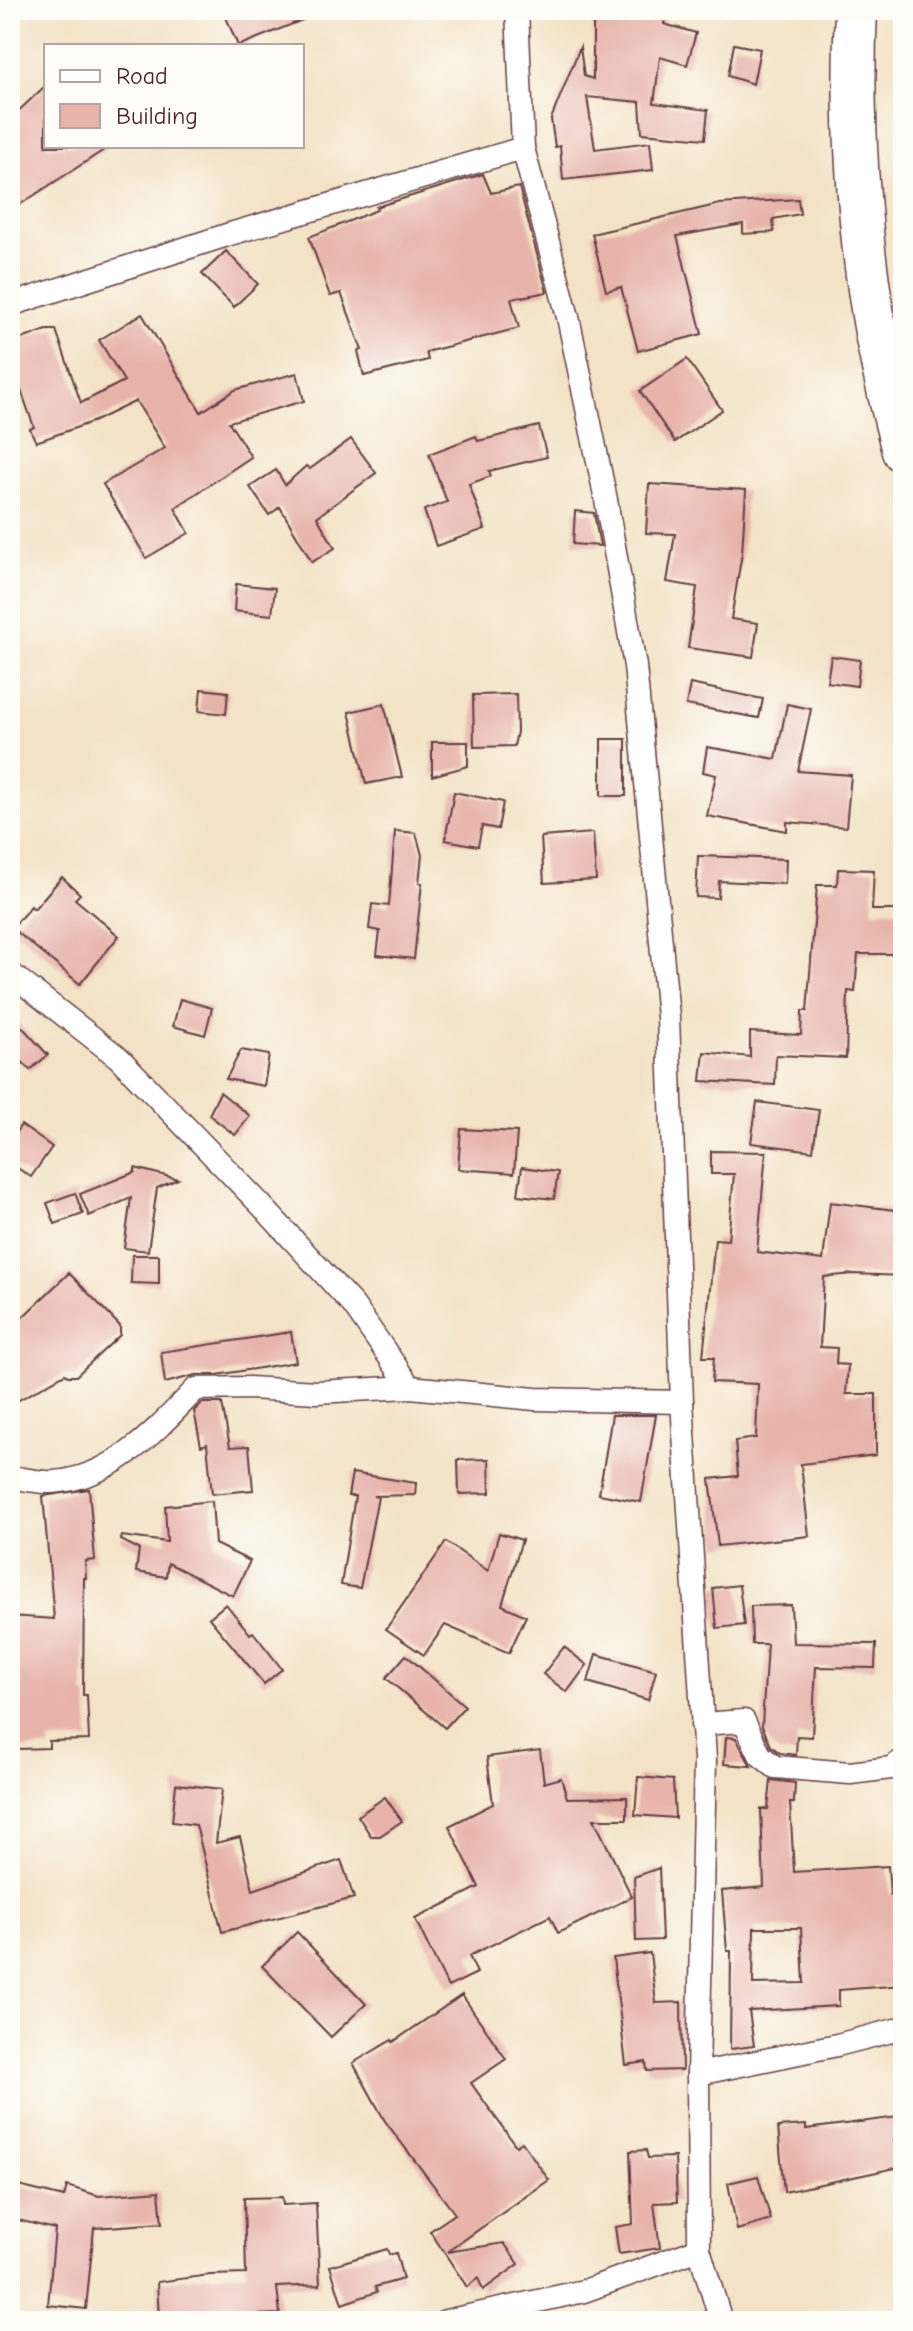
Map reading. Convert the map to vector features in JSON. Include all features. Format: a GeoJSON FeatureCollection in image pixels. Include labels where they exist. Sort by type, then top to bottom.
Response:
{"type":"FeatureCollection","features":[{"type":"Feature","properties":{"kind":"highway"},"geometry":{"type":"LineString","coordinates":[[856,10],[854,45],[859,196],[877,337],[903,451]]}},
{"type":"Feature","properties":{"kind":"street"},"geometry":{"type":"LineString","coordinates":[[517,10],[523,148],[568,317],[606,500],[635,666],[668,1017],[682,1402],[705,1759],[698,2074],[699,2249],[721,2321]]}},
{"type":"Feature","properties":{"kind":"street"},"geometry":{"type":"LineString","coordinates":[[10,305],[230,234],[523,148]]}},
{"type":"Feature","properties":{"kind":"street"},"geometry":{"type":"LineString","coordinates":[[10,973],[119,1058],[354,1306],[410,1387]]}},
{"type":"Feature","properties":{"kind":"street"},"geometry":{"type":"LineString","coordinates":[[10,1477],[52,1483],[90,1475],[123,1458],[196,1389],[316,1392],[410,1387],[535,1399],[682,1402]]}},
{"type":"Feature","properties":{"kind":"street"},"geometry":{"type":"LineString","coordinates":[[702,1724],[744,1721],[760,1755],[775,1767],[850,1773],[891,1768],[903,1760]]}},
{"type":"Feature","properties":{"kind":"street"},"geometry":{"type":"LineString","coordinates":[[698,2074],[903,2028]]}},
{"type":"Feature","properties":{"kind":"street"},"geometry":{"type":"LineString","coordinates":[[446,2321],[584,2291],[699,2249]]}},
{"type":"Feature","properties":{"kind":"building"},"geometry":{"type":"Polygon","coordinates":[[[223,10],[325,11],[243,44],[237,44],[223,10]]]}},
{"type":"Feature","properties":{"kind":"building"},"geometry":{"type":"Polygon","coordinates":[[[593,10],[666,10],[664,24],[696,33],[687,65],[660,57],[654,103],[708,110],[705,139],[642,133],[640,102],[587,97],[595,149],[650,142],[653,170],[563,180],[560,146],[555,147],[551,119],[580,47],[584,76],[593,79],[593,10]]]}},
{"type":"Feature","properties":{"kind":"building"},"geometry":{"type":"Polygon","coordinates":[[[734,44],[760,49],[753,84],[728,76],[734,44]]]}},
{"type":"Feature","properties":{"kind":"building"},"geometry":{"type":"Polygon","coordinates":[[[44,87],[44,148],[107,148],[10,211],[10,119],[44,87]]]}},
{"type":"Feature","properties":{"kind":"building"},"geometry":{"type":"Polygon","coordinates":[[[483,174],[491,193],[519,187],[547,292],[511,299],[519,328],[426,352],[428,360],[364,376],[358,351],[362,350],[341,293],[330,296],[309,237],[377,210],[376,207],[483,174]]]}},
{"type":"Feature","properties":{"kind":"building"},"geometry":{"type":"Polygon","coordinates":[[[798,199],[800,214],[773,219],[774,232],[743,234],[743,224],[677,236],[702,334],[638,351],[621,287],[606,291],[592,234],[720,204],[798,199]]]}},
{"type":"Feature","properties":{"kind":"building"},"geometry":{"type":"Polygon","coordinates":[[[226,251],[258,284],[234,307],[202,274],[226,251]]]}},
{"type":"Feature","properties":{"kind":"building"},"geometry":{"type":"Polygon","coordinates":[[[142,314],[201,412],[235,390],[297,373],[304,401],[229,422],[251,457],[175,508],[189,533],[146,558],[103,484],[165,448],[136,401],[95,421],[36,442],[30,429],[34,427],[10,359],[10,343],[47,330],[56,330],[81,403],[124,381],[99,340],[142,314]]]}},
{"type":"Feature","properties":{"kind":"building"},"geometry":{"type":"Polygon","coordinates":[[[687,359],[722,410],[675,442],[640,391],[687,359]]]}},
{"type":"Feature","properties":{"kind":"building"},"geometry":{"type":"Polygon","coordinates":[[[539,426],[547,457],[489,471],[491,476],[469,484],[485,529],[436,546],[424,510],[447,502],[429,454],[476,436],[478,441],[539,426]]]}},
{"type":"Feature","properties":{"kind":"building"},"geometry":{"type":"Polygon","coordinates":[[[351,439],[376,473],[317,517],[335,548],[312,562],[280,507],[269,515],[250,487],[276,470],[285,485],[306,466],[310,469],[351,439]]]}},
{"type":"Feature","properties":{"kind":"building"},"geometry":{"type":"Polygon","coordinates":[[[649,484],[746,490],[742,553],[731,619],[758,623],[753,657],[688,648],[697,587],[667,582],[675,534],[646,533],[649,484]]]}},
{"type":"Feature","properties":{"kind":"building"},"geometry":{"type":"Polygon","coordinates":[[[575,511],[594,513],[600,546],[573,544],[575,511]]]}},
{"type":"Feature","properties":{"kind":"building"},"geometry":{"type":"Polygon","coordinates":[[[236,584],[275,588],[272,615],[234,611],[236,584]]]}},
{"type":"Feature","properties":{"kind":"building"},"geometry":{"type":"Polygon","coordinates":[[[831,656],[860,660],[857,686],[827,682],[831,656]]]}},
{"type":"Feature","properties":{"kind":"building"},"geometry":{"type":"Polygon","coordinates":[[[690,684],[763,699],[759,718],[686,705],[690,684]]]}},
{"type":"Feature","properties":{"kind":"building"},"geometry":{"type":"Polygon","coordinates":[[[201,689],[228,692],[226,714],[199,711],[201,689]]]}},
{"type":"Feature","properties":{"kind":"building"},"geometry":{"type":"Polygon","coordinates":[[[516,694],[517,732],[514,746],[474,747],[473,695],[516,694]]]}},
{"type":"Feature","properties":{"kind":"building"},"geometry":{"type":"Polygon","coordinates":[[[384,704],[402,777],[366,784],[349,712],[384,704]]]}},
{"type":"Feature","properties":{"kind":"building"},"geometry":{"type":"Polygon","coordinates":[[[787,704],[811,709],[798,771],[851,775],[846,827],[787,822],[787,831],[707,816],[716,775],[703,772],[707,747],[776,759],[787,704]]]}},
{"type":"Feature","properties":{"kind":"building"},"geometry":{"type":"Polygon","coordinates":[[[601,739],[626,739],[626,796],[601,796],[601,739]]]}},
{"type":"Feature","properties":{"kind":"building"},"geometry":{"type":"Polygon","coordinates":[[[432,742],[468,742],[468,766],[432,776],[432,742]]]}},
{"type":"Feature","properties":{"kind":"building"},"geometry":{"type":"Polygon","coordinates":[[[454,792],[503,802],[498,829],[482,826],[478,846],[445,840],[454,792]]]}},
{"type":"Feature","properties":{"kind":"building"},"geometry":{"type":"Polygon","coordinates":[[[395,831],[416,833],[422,855],[414,959],[377,955],[380,931],[369,929],[372,904],[389,906],[395,831]]]}},
{"type":"Feature","properties":{"kind":"building"},"geometry":{"type":"Polygon","coordinates":[[[593,833],[596,880],[544,883],[541,837],[593,833]]]}},
{"type":"Feature","properties":{"kind":"building"},"geometry":{"type":"Polygon","coordinates":[[[698,856],[786,859],[785,884],[719,881],[718,898],[696,897],[698,856]]]}},
{"type":"Feature","properties":{"kind":"building"},"geometry":{"type":"Polygon","coordinates":[[[838,869],[874,870],[872,910],[903,910],[903,954],[858,954],[855,992],[848,991],[846,1058],[776,1055],[775,1085],[701,1081],[704,1052],[750,1057],[750,1032],[801,1035],[802,1011],[807,1011],[817,885],[837,885],[838,869]]]}},
{"type":"Feature","properties":{"kind":"building"},"geometry":{"type":"Polygon","coordinates":[[[62,877],[80,894],[75,899],[119,936],[80,984],[12,928],[31,906],[34,909],[62,877]]]}},
{"type":"Feature","properties":{"kind":"building"},"geometry":{"type":"Polygon","coordinates":[[[180,999],[212,1008],[205,1035],[173,1026],[180,999]]]}},
{"type":"Feature","properties":{"kind":"building"},"geometry":{"type":"Polygon","coordinates":[[[10,1014],[48,1055],[30,1070],[10,1048],[10,1014]]]}},
{"type":"Feature","properties":{"kind":"building"},"geometry":{"type":"Polygon","coordinates":[[[241,1050],[269,1055],[264,1086],[226,1079],[241,1050]]]}},
{"type":"Feature","properties":{"kind":"building"},"geometry":{"type":"Polygon","coordinates":[[[220,1092],[250,1116],[235,1135],[209,1115],[220,1092]]]}},
{"type":"Feature","properties":{"kind":"building"},"geometry":{"type":"Polygon","coordinates":[[[757,1102],[819,1110],[813,1151],[751,1143],[757,1102]]]}},
{"type":"Feature","properties":{"kind":"building"},"geometry":{"type":"Polygon","coordinates":[[[21,1125],[52,1147],[31,1177],[10,1163],[10,1141],[21,1125]]]}},
{"type":"Feature","properties":{"kind":"building"},"geometry":{"type":"Polygon","coordinates":[[[461,1129],[517,1132],[514,1173],[458,1169],[461,1129]]]}},
{"type":"Feature","properties":{"kind":"building"},"geometry":{"type":"Polygon","coordinates":[[[711,1151],[766,1152],[757,1252],[823,1260],[830,1202],[903,1211],[903,1276],[853,1274],[824,1277],[820,1347],[837,1348],[836,1364],[848,1365],[846,1394],[876,1394],[876,1455],[801,1464],[809,1536],[718,1546],[710,1479],[738,1476],[735,1441],[756,1438],[758,1384],[712,1382],[714,1357],[703,1357],[715,1239],[728,1240],[734,1174],[711,1174],[711,1151]]]}},
{"type":"Feature","properties":{"kind":"building"},"geometry":{"type":"Polygon","coordinates":[[[522,1167],[558,1172],[554,1199],[518,1195],[522,1167]]]}},
{"type":"Feature","properties":{"kind":"building"},"geometry":{"type":"Polygon","coordinates":[[[135,1168],[178,1179],[157,1188],[148,1251],[124,1248],[131,1198],[89,1216],[80,1194],[135,1172],[135,1168]]]}},
{"type":"Feature","properties":{"kind":"building"},"geometry":{"type":"Polygon","coordinates":[[[75,1193],[83,1214],[55,1224],[47,1203],[75,1193]]]}},
{"type":"Feature","properties":{"kind":"building"},"geometry":{"type":"Polygon","coordinates":[[[132,1255],[159,1255],[159,1284],[131,1283],[132,1255]]]}},
{"type":"Feature","properties":{"kind":"building"},"geometry":{"type":"Polygon","coordinates":[[[69,1273],[120,1326],[120,1335],[76,1376],[65,1374],[10,1405],[10,1329],[69,1273]]]}},
{"type":"Feature","properties":{"kind":"building"},"geometry":{"type":"Polygon","coordinates":[[[291,1332],[296,1362],[217,1375],[196,1375],[165,1383],[161,1352],[291,1332]]]}},
{"type":"Feature","properties":{"kind":"building"},"geometry":{"type":"Polygon","coordinates":[[[202,1403],[222,1403],[230,1447],[249,1446],[253,1490],[212,1494],[207,1444],[201,1446],[194,1411],[202,1403]]]}},
{"type":"Feature","properties":{"kind":"building"},"geometry":{"type":"Polygon","coordinates":[[[612,1415],[656,1415],[641,1502],[599,1494],[612,1415]]]}},
{"type":"Feature","properties":{"kind":"building"},"geometry":{"type":"Polygon","coordinates":[[[489,1459],[490,1493],[459,1494],[458,1460],[489,1459]]]}},
{"type":"Feature","properties":{"kind":"building"},"geometry":{"type":"Polygon","coordinates":[[[352,1473],[416,1483],[415,1495],[373,1496],[378,1497],[360,1588],[341,1585],[355,1496],[348,1496],[352,1473]]]}},
{"type":"Feature","properties":{"kind":"building"},"geometry":{"type":"Polygon","coordinates":[[[89,1489],[95,1560],[85,1561],[83,1695],[87,1695],[89,1740],[49,1741],[49,1748],[18,1749],[18,1740],[10,1740],[10,1616],[54,1619],[43,1496],[89,1489]]]}},
{"type":"Feature","properties":{"kind":"building"},"geometry":{"type":"Polygon","coordinates":[[[212,1501],[215,1544],[250,1561],[233,1596],[168,1563],[166,1577],[136,1572],[139,1549],[121,1540],[122,1536],[167,1542],[165,1506],[212,1501]]]}},
{"type":"Feature","properties":{"kind":"building"},"geometry":{"type":"Polygon","coordinates":[[[499,1533],[522,1540],[502,1605],[526,1616],[509,1653],[445,1625],[424,1655],[386,1629],[446,1542],[488,1571],[499,1533]]]}},
{"type":"Feature","properties":{"kind":"building"},"geometry":{"type":"Polygon","coordinates":[[[739,1585],[744,1625],[717,1628],[713,1588],[739,1585]]]}},
{"type":"Feature","properties":{"kind":"building"},"geometry":{"type":"Polygon","coordinates":[[[226,1604],[282,1669],[264,1684],[209,1618],[226,1604]]]}},
{"type":"Feature","properties":{"kind":"building"},"geometry":{"type":"Polygon","coordinates":[[[791,1605],[793,1643],[876,1644],[875,1668],[816,1667],[812,1737],[797,1736],[796,1755],[780,1753],[771,1746],[762,1726],[767,1644],[752,1644],[751,1606],[791,1605]]]}},
{"type":"Feature","properties":{"kind":"building"},"geometry":{"type":"Polygon","coordinates":[[[564,1647],[587,1665],[567,1692],[543,1674],[564,1647]]]}},
{"type":"Feature","properties":{"kind":"building"},"geometry":{"type":"Polygon","coordinates":[[[596,1654],[656,1671],[648,1700],[588,1682],[596,1654]]]}},
{"type":"Feature","properties":{"kind":"building"},"geometry":{"type":"Polygon","coordinates":[[[406,1655],[465,1706],[445,1728],[386,1678],[406,1655]]]}},
{"type":"Feature","properties":{"kind":"building"},"geometry":{"type":"Polygon","coordinates":[[[726,1737],[736,1738],[751,1766],[724,1764],[726,1737]]]}},
{"type":"Feature","properties":{"kind":"building"},"geometry":{"type":"Polygon","coordinates":[[[540,1750],[544,1783],[561,1778],[567,1798],[627,1797],[627,1819],[594,1819],[632,1897],[558,1933],[550,1916],[469,1956],[477,1973],[448,1987],[415,1919],[479,1887],[449,1826],[493,1804],[487,1757],[540,1750]]]}},
{"type":"Feature","properties":{"kind":"building"},"geometry":{"type":"Polygon","coordinates":[[[638,1777],[673,1780],[675,1818],[635,1815],[638,1777]]]}},
{"type":"Feature","properties":{"kind":"building"},"geometry":{"type":"Polygon","coordinates":[[[771,1780],[795,1783],[794,1803],[790,1803],[794,1872],[888,1866],[890,1895],[900,1894],[903,1985],[839,1990],[839,2006],[749,2011],[754,2046],[730,2049],[731,1951],[727,1951],[722,1891],[764,1887],[761,1809],[768,1809],[771,1780]],[[754,1928],[753,1984],[804,1983],[801,1928],[754,1928]]]}},
{"type":"Feature","properties":{"kind":"building"},"geometry":{"type":"Polygon","coordinates":[[[176,1784],[222,1789],[216,1843],[240,1837],[253,1890],[341,1860],[354,1898],[222,1932],[196,1825],[172,1822],[176,1784]]]}},
{"type":"Feature","properties":{"kind":"building"},"geometry":{"type":"Polygon","coordinates":[[[385,1797],[402,1821],[380,1836],[371,1836],[358,1816],[385,1797]]]}},
{"type":"Feature","properties":{"kind":"building"},"geometry":{"type":"Polygon","coordinates":[[[659,1868],[662,1940],[636,1941],[634,1877],[659,1868]]]}},
{"type":"Feature","properties":{"kind":"building"},"geometry":{"type":"Polygon","coordinates":[[[297,1932],[366,2004],[331,2037],[262,1966],[297,1932]]]}},
{"type":"Feature","properties":{"kind":"building"},"geometry":{"type":"Polygon","coordinates":[[[650,1953],[656,2003],[681,2002],[682,2070],[647,2071],[646,2062],[626,2065],[613,1958],[650,1953]]]}},
{"type":"Feature","properties":{"kind":"building"},"geometry":{"type":"Polygon","coordinates":[[[462,1995],[506,2059],[471,2083],[516,2146],[522,2142],[549,2180],[447,2252],[504,2243],[519,2264],[483,2290],[478,2278],[467,2287],[430,2231],[455,2214],[385,2121],[353,2063],[393,2042],[462,1995]]]}},
{"type":"Feature","properties":{"kind":"building"},"geometry":{"type":"Polygon","coordinates":[[[898,2117],[901,2138],[894,2139],[900,2167],[784,2192],[778,2127],[806,2125],[806,2129],[898,2117]]]}},
{"type":"Feature","properties":{"kind":"building"},"geometry":{"type":"Polygon","coordinates":[[[646,2150],[648,2158],[675,2157],[677,2202],[654,2203],[660,2248],[619,2254],[615,2227],[633,2224],[630,2151],[646,2150]]]}},
{"type":"Feature","properties":{"kind":"building"},"geometry":{"type":"Polygon","coordinates":[[[758,2176],[771,2220],[737,2230],[728,2183],[758,2176]]]}},
{"type":"Feature","properties":{"kind":"building"},"geometry":{"type":"Polygon","coordinates":[[[10,2184],[64,2197],[67,2186],[99,2196],[159,2191],[162,2223],[94,2228],[86,2309],[48,2305],[55,2229],[10,2218],[10,2184]]]}},
{"type":"Feature","properties":{"kind":"building"},"geometry":{"type":"Polygon","coordinates":[[[282,2197],[283,2205],[316,2203],[320,2285],[277,2287],[280,2314],[159,2318],[157,2282],[246,2274],[244,2198],[282,2197]]]}},
{"type":"Feature","properties":{"kind":"building"},"geometry":{"type":"Polygon","coordinates":[[[387,2249],[389,2255],[396,2253],[403,2279],[375,2287],[377,2292],[342,2304],[330,2266],[387,2249]]]}}]}
